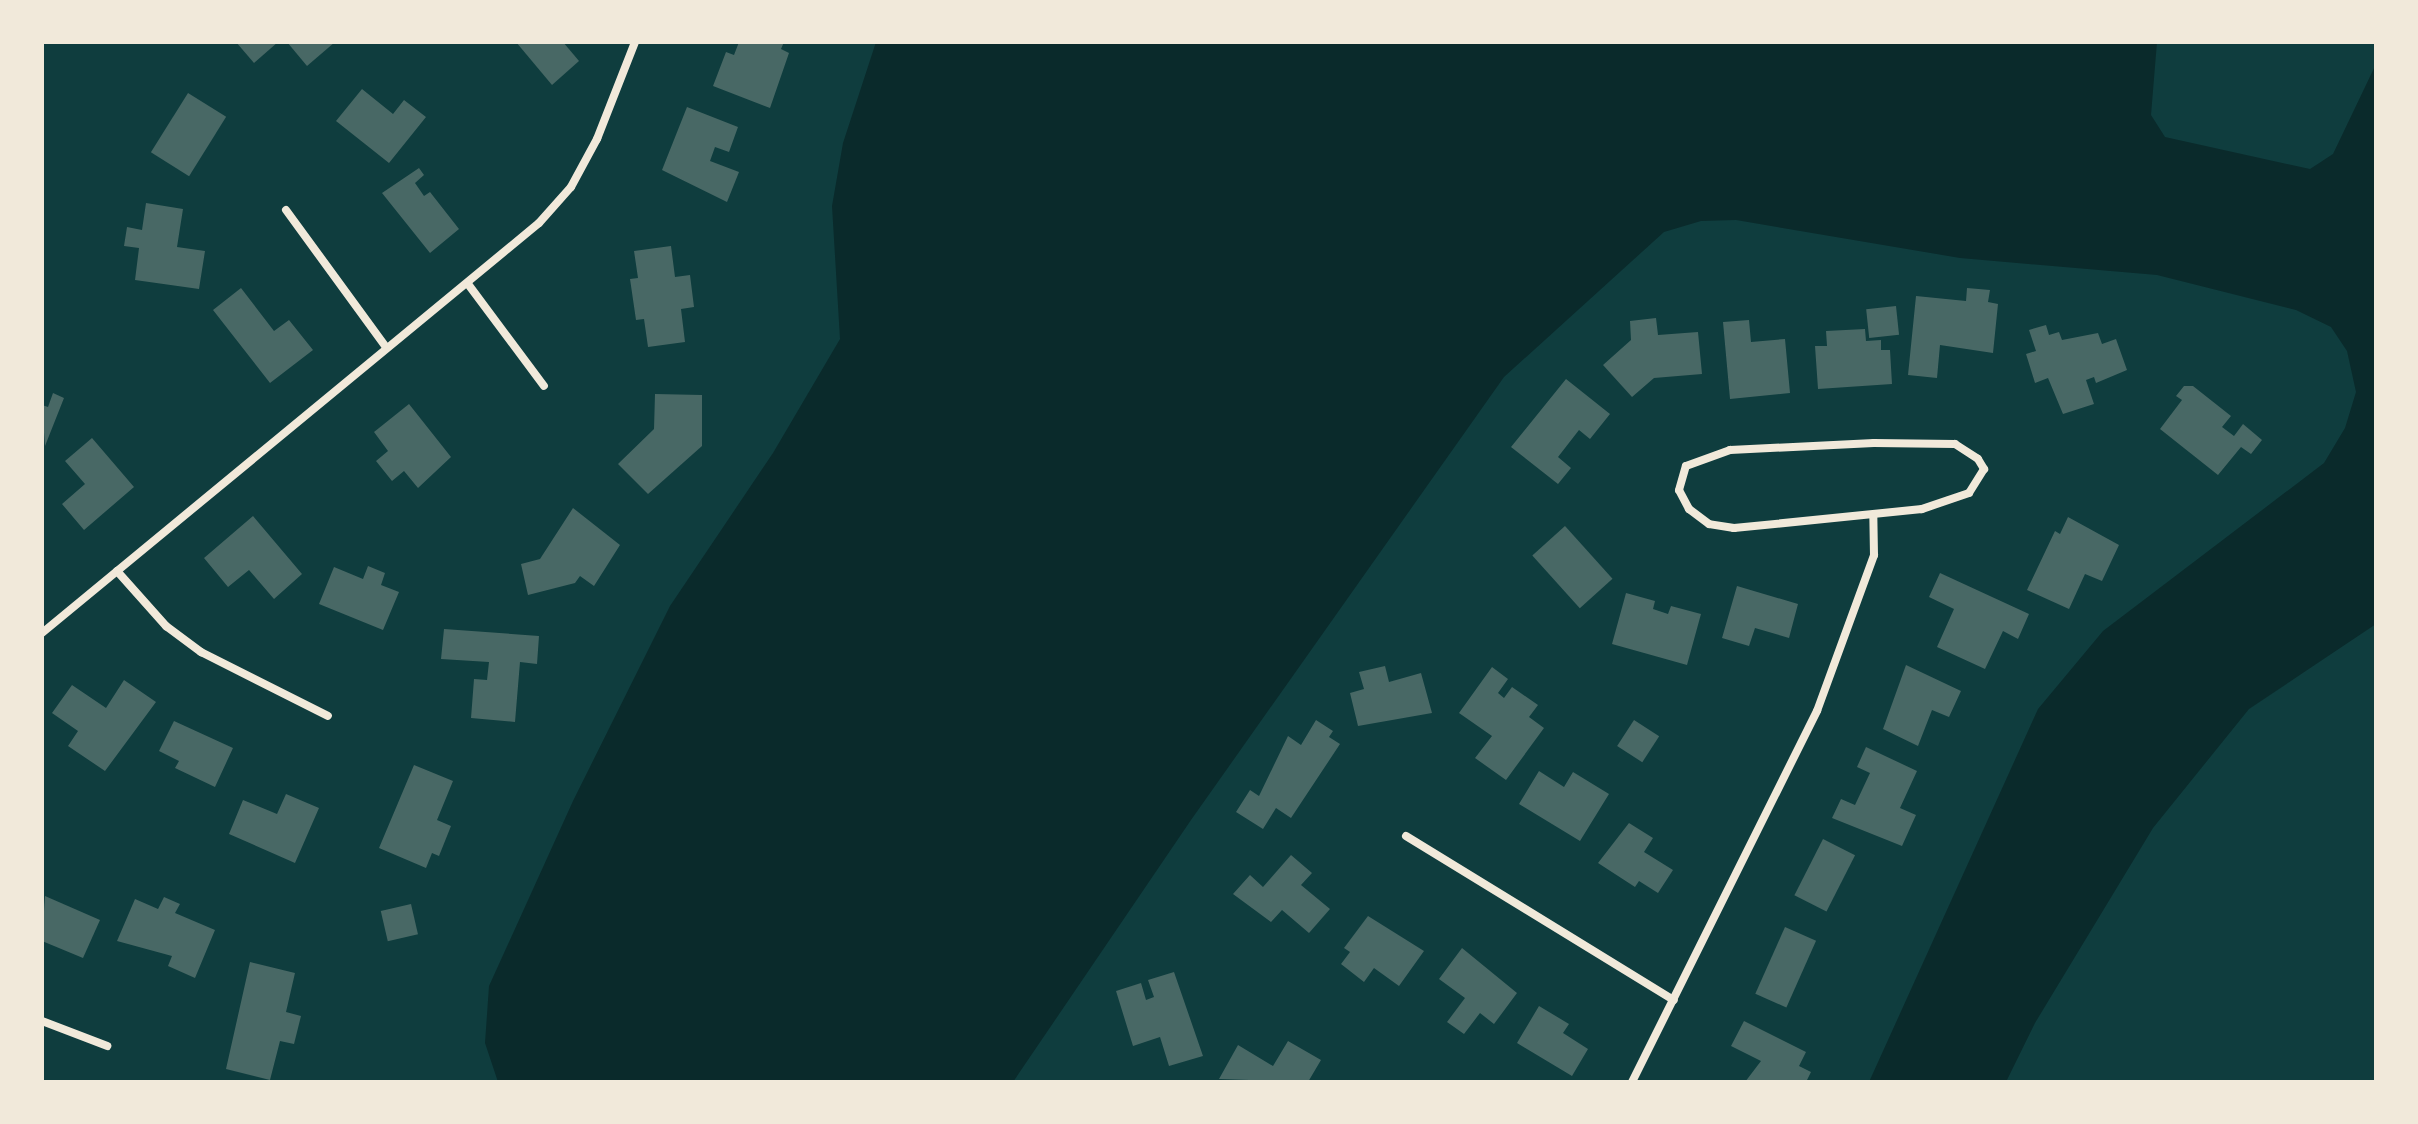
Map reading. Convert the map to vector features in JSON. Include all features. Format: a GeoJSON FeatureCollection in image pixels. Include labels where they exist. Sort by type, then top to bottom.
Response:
{"type":"FeatureCollection","features":[{"type":"Feature","properties":{"kind":"street"},"geometry":{"type":"LineString","coordinates":[[43,628],[117,571],[539,223],[571,187],[597,139],[635,42]]}},
{"type":"Feature","properties":{"kind":"street"},"geometry":{"type":"LineString","coordinates":[[286,210],[386,347]]}},
{"type":"Feature","properties":{"kind":"street"},"geometry":{"type":"LineString","coordinates":[[468,284],[544,386]]}},
{"type":"Feature","properties":{"kind":"street"},"geometry":{"type":"LineString","coordinates":[[1955,444],[1978,459],[1984,469],[1969,493],[1951,501],[1873,516],[1734,528],[1709,524],[1689,509],[1679,490],[1686,466],[1730,450],[1955,444]]}},
{"type":"Feature","properties":{"kind":"street"},"geometry":{"type":"LineString","coordinates":[[1632,1082],[1817,711],[1874,555],[1873,516]]}},
{"type":"Feature","properties":{"kind":"street"},"geometry":{"type":"LineString","coordinates":[[117,571],[166,626],[201,652],[328,716]]}},
{"type":"Feature","properties":{"kind":"street"},"geometry":{"type":"LineString","coordinates":[[1406,836],[1674,1000]]}},
{"type":"Feature","properties":{"kind":"street"},"geometry":{"type":"LineString","coordinates":[[42,1021],[107,1046]]}},
{"type":"Feature","properties":{"kind":"water"},"geometry":{"type":"Polygon","coordinates":[[[876,42],[2157,42],[2151,115],[2165,137],[2310,169],[2333,154],[2376,64],[2376,624],[2249,709],[2153,828],[2035,1023],[2006,1082],[1869,1082],[2038,709],[2103,631],[2324,463],[2345,428],[2356,392],[2347,351],[2331,327],[2296,310],[2157,275],[1960,258],[1736,220],[1701,221],[1664,232],[1504,377],[1191,820],[1013,1082],[498,1082],[485,1043],[489,986],[573,801],[670,606],[773,453],[840,339],[832,206],[843,143],[876,42]]]}},
{"type":"Feature","properties":{"kind":"building"},"geometry":{"type":"Polygon","coordinates":[[[236,42],[278,42],[254,63],[236,42]]]}},
{"type":"Feature","properties":{"kind":"building"},"geometry":{"type":"Polygon","coordinates":[[[287,42],[335,42],[307,66],[287,42]]]}},
{"type":"Feature","properties":{"kind":"building"},"geometry":{"type":"Polygon","coordinates":[[[516,42],[563,42],[579,61],[552,85],[516,42]]]}},
{"type":"Feature","properties":{"kind":"building"},"geometry":{"type":"Polygon","coordinates":[[[739,42],[784,42],[781,49],[789,53],[770,108],[713,86],[726,52],[734,55],[739,42]]]}},
{"type":"Feature","properties":{"kind":"building"},"geometry":{"type":"Polygon","coordinates":[[[362,89],[393,114],[404,100],[426,117],[389,163],[336,121],[362,89]]]}},
{"type":"Feature","properties":{"kind":"building"},"geometry":{"type":"Polygon","coordinates":[[[188,93],[226,117],[189,176],[151,152],[188,93]]]}},
{"type":"Feature","properties":{"kind":"building"},"geometry":{"type":"Polygon","coordinates":[[[687,107],[738,127],[729,152],[715,147],[710,161],[739,172],[727,202],[662,170],[687,107]]]}},
{"type":"Feature","properties":{"kind":"building"},"geometry":{"type":"Polygon","coordinates":[[[419,168],[424,175],[415,183],[424,196],[430,192],[459,229],[430,253],[382,193],[419,168]]]}},
{"type":"Feature","properties":{"kind":"building"},"geometry":{"type":"Polygon","coordinates":[[[146,203],[183,209],[177,247],[205,251],[199,289],[135,280],[139,248],[124,246],[127,227],[142,230],[146,203]]]}},
{"type":"Feature","properties":{"kind":"building"},"geometry":{"type":"Polygon","coordinates":[[[671,246],[675,277],[690,275],[694,307],[681,309],[685,342],[648,347],[644,319],[636,320],[630,279],[638,278],[634,251],[671,246]]]}},
{"type":"Feature","properties":{"kind":"building"},"geometry":{"type":"Polygon","coordinates":[[[241,288],[274,331],[289,320],[313,350],[270,383],[213,310],[241,288]]]}},
{"type":"Feature","properties":{"kind":"building"},"geometry":{"type":"Polygon","coordinates":[[[1967,288],[1990,290],[1988,302],[1998,304],[1993,353],[1940,345],[1937,378],[1908,375],[1916,296],[1966,301],[1967,288]]]}},
{"type":"Feature","properties":{"kind":"building"},"geometry":{"type":"Polygon","coordinates":[[[1896,306],[1899,335],[1869,338],[1866,309],[1896,306]]]}},
{"type":"Feature","properties":{"kind":"building"},"geometry":{"type":"Polygon","coordinates":[[[1656,318],[1658,335],[1698,332],[1702,374],[1654,378],[1632,397],[1603,365],[1631,340],[1630,321],[1656,318]]]}},
{"type":"Feature","properties":{"kind":"building"},"geometry":{"type":"Polygon","coordinates":[[[1749,320],[1751,342],[1785,339],[1790,393],[1730,399],[1723,322],[1749,320]]]}},
{"type":"Feature","properties":{"kind":"building"},"geometry":{"type":"Polygon","coordinates":[[[2046,325],[2049,335],[2059,332],[2062,340],[2098,333],[2102,344],[2116,339],[2127,370],[2096,383],[2094,377],[2086,380],[2094,404],[2063,414],[2048,378],[2035,383],[2026,354],[2036,351],[2029,330],[2046,325]]]}},
{"type":"Feature","properties":{"kind":"building"},"geometry":{"type":"Polygon","coordinates":[[[1865,329],[1866,341],[1881,340],[1881,350],[1890,350],[1892,384],[1818,389],[1815,346],[1827,346],[1826,331],[1865,329]]]}},
{"type":"Feature","properties":{"kind":"building"},"geometry":{"type":"Polygon","coordinates":[[[1566,379],[1610,414],[1590,439],[1579,430],[1558,457],[1571,468],[1558,484],[1511,447],[1566,379]]]}},
{"type":"Feature","properties":{"kind":"building"},"geometry":{"type":"Polygon","coordinates":[[[2184,386],[2193,386],[2231,416],[2222,427],[2234,436],[2243,424],[2262,440],[2251,454],[2241,447],[2218,475],[2160,429],[2182,400],[2176,396],[2184,386]]]}},
{"type":"Feature","properties":{"kind":"building"},"geometry":{"type":"Polygon","coordinates":[[[53,393],[64,398],[45,446],[42,405],[48,407],[53,393]]]}},
{"type":"Feature","properties":{"kind":"building"},"geometry":{"type":"Polygon","coordinates":[[[655,394],[702,395],[702,446],[648,494],[618,464],[654,429],[655,394]]]}},
{"type":"Feature","properties":{"kind":"building"},"geometry":{"type":"Polygon","coordinates":[[[409,404],[451,457],[418,488],[404,471],[392,481],[376,461],[388,451],[374,432],[409,404]]]}},
{"type":"Feature","properties":{"kind":"building"},"geometry":{"type":"Polygon","coordinates":[[[92,438],[134,487],[84,530],[62,504],[85,484],[65,461],[92,438]]]}},
{"type":"Feature","properties":{"kind":"building"},"geometry":{"type":"Polygon","coordinates":[[[573,508],[620,545],[594,586],[580,576],[575,583],[528,595],[521,564],[540,559],[573,508]]]}},
{"type":"Feature","properties":{"kind":"building"},"geometry":{"type":"Polygon","coordinates":[[[253,516],[302,574],[274,599],[249,570],[228,587],[204,558],[253,516]]]}},
{"type":"Feature","properties":{"kind":"building"},"geometry":{"type":"Polygon","coordinates":[[[2068,517],[2119,545],[2102,581],[2085,574],[2069,609],[2027,590],[2055,531],[2060,534],[2068,517]]]}},
{"type":"Feature","properties":{"kind":"building"},"geometry":{"type":"Polygon","coordinates":[[[1565,526],[1613,579],[1580,608],[1532,555],[1565,526]]]}},
{"type":"Feature","properties":{"kind":"building"},"geometry":{"type":"Polygon","coordinates":[[[368,566],[385,573],[381,585],[399,592],[383,630],[319,604],[334,567],[363,579],[368,566]]]}},
{"type":"Feature","properties":{"kind":"building"},"geometry":{"type":"Polygon","coordinates":[[[1940,573],[2029,614],[2018,639],[2003,631],[1985,669],[1937,647],[1954,609],[1929,597],[1940,573]]]}},
{"type":"Feature","properties":{"kind":"building"},"geometry":{"type":"Polygon","coordinates":[[[1737,586],[1798,604],[1789,638],[1755,628],[1749,646],[1722,638],[1737,586]]]}},
{"type":"Feature","properties":{"kind":"building"},"geometry":{"type":"Polygon","coordinates":[[[1626,593],[1655,601],[1653,609],[1668,614],[1671,606],[1701,614],[1687,665],[1612,644],[1626,593]]]}},
{"type":"Feature","properties":{"kind":"building"},"geometry":{"type":"Polygon","coordinates":[[[444,629],[539,636],[537,664],[520,662],[515,722],[471,718],[474,679],[487,680],[489,662],[441,659],[444,629]]]}},
{"type":"Feature","properties":{"kind":"building"},"geometry":{"type":"Polygon","coordinates":[[[1906,665],[1961,691],[1949,717],[1932,710],[1918,746],[1883,729],[1906,665]]]}},
{"type":"Feature","properties":{"kind":"building"},"geometry":{"type":"Polygon","coordinates":[[[1385,666],[1389,682],[1421,673],[1432,713],[1358,726],[1350,693],[1364,689],[1359,672],[1385,666]]]}},
{"type":"Feature","properties":{"kind":"building"},"geometry":{"type":"Polygon","coordinates":[[[1492,667],[1508,679],[1498,693],[1504,698],[1512,687],[1538,705],[1529,717],[1544,728],[1506,780],[1475,758],[1492,736],[1459,713],[1492,667]]]}},
{"type":"Feature","properties":{"kind":"building"},"geometry":{"type":"Polygon","coordinates":[[[124,680],[156,702],[105,771],[68,746],[78,731],[52,713],[72,685],[106,708],[124,680]]]}},
{"type":"Feature","properties":{"kind":"building"},"geometry":{"type":"Polygon","coordinates":[[[1316,720],[1333,731],[1329,737],[1340,744],[1291,818],[1276,808],[1263,829],[1236,812],[1250,790],[1259,796],[1288,736],[1301,745],[1316,720]]]}},
{"type":"Feature","properties":{"kind":"building"},"geometry":{"type":"Polygon","coordinates":[[[1634,720],[1659,736],[1642,762],[1617,746],[1634,720]]]}},
{"type":"Feature","properties":{"kind":"building"},"geometry":{"type":"Polygon","coordinates":[[[174,721],[233,748],[215,787],[175,768],[179,761],[159,751],[174,721]]]}},
{"type":"Feature","properties":{"kind":"building"},"geometry":{"type":"Polygon","coordinates":[[[1866,747],[1917,771],[1900,808],[1916,815],[1902,846],[1832,818],[1841,799],[1855,805],[1870,773],[1857,767],[1866,747]]]}},
{"type":"Feature","properties":{"kind":"building"},"geometry":{"type":"Polygon","coordinates":[[[414,765],[453,781],[437,820],[451,826],[439,856],[432,853],[426,868],[379,848],[414,765]]]}},
{"type":"Feature","properties":{"kind":"building"},"geometry":{"type":"Polygon","coordinates":[[[1539,771],[1564,787],[1573,772],[1609,794],[1580,841],[1519,804],[1539,771]]]}},
{"type":"Feature","properties":{"kind":"building"},"geometry":{"type":"Polygon","coordinates":[[[286,794],[319,808],[295,863],[229,834],[243,800],[277,814],[286,794]]]}},
{"type":"Feature","properties":{"kind":"building"},"geometry":{"type":"Polygon","coordinates":[[[1629,823],[1653,838],[1644,852],[1673,870],[1658,893],[1639,881],[1635,887],[1598,863],[1629,823]]]}},
{"type":"Feature","properties":{"kind":"building"},"geometry":{"type":"Polygon","coordinates":[[[1823,839],[1855,855],[1826,911],[1794,895],[1823,839]]]}},
{"type":"Feature","properties":{"kind":"building"},"geometry":{"type":"Polygon","coordinates":[[[1291,855],[1312,873],[1301,885],[1330,909],[1309,933],[1282,910],[1271,922],[1233,894],[1250,875],[1263,887],[1291,855]]]}},
{"type":"Feature","properties":{"kind":"building"},"geometry":{"type":"Polygon","coordinates":[[[45,896],[100,920],[83,958],[42,941],[45,896]]]}},
{"type":"Feature","properties":{"kind":"building"},"geometry":{"type":"Polygon","coordinates":[[[164,897],[180,904],[175,913],[215,930],[195,978],[168,966],[172,956],[117,941],[135,899],[158,909],[164,897]]]}},
{"type":"Feature","properties":{"kind":"building"},"geometry":{"type":"Polygon","coordinates":[[[411,904],[418,934],[388,941],[381,911],[411,904]]]}},
{"type":"Feature","properties":{"kind":"building"},"geometry":{"type":"Polygon","coordinates":[[[1368,916],[1424,951],[1399,986],[1374,968],[1364,982],[1341,964],[1350,952],[1344,948],[1368,916]]]}},
{"type":"Feature","properties":{"kind":"building"},"geometry":{"type":"Polygon","coordinates":[[[1785,927],[1816,941],[1786,1008],[1755,994],[1785,927]]]}},
{"type":"Feature","properties":{"kind":"building"},"geometry":{"type":"Polygon","coordinates":[[[1462,948],[1517,993],[1494,1024],[1480,1013],[1464,1034],[1447,1022],[1465,998],[1439,979],[1462,948]]]}},
{"type":"Feature","properties":{"kind":"building"},"geometry":{"type":"Polygon","coordinates":[[[250,962],[295,973],[286,1012],[301,1016],[294,1044],[280,1041],[270,1080],[226,1069],[250,962]]]}},
{"type":"Feature","properties":{"kind":"building"},"geometry":{"type":"Polygon","coordinates":[[[1174,972],[1203,1056],[1169,1066],[1160,1037],[1133,1046],[1116,991],[1141,983],[1146,1000],[1154,997],[1148,980],[1174,972]]]}},
{"type":"Feature","properties":{"kind":"building"},"geometry":{"type":"Polygon","coordinates":[[[1539,1006],[1569,1024],[1563,1033],[1588,1049],[1572,1076],[1517,1043],[1539,1006]]]}},
{"type":"Feature","properties":{"kind":"building"},"geometry":{"type":"Polygon","coordinates":[[[1744,1021],[1806,1052],[1799,1066],[1811,1072],[1806,1082],[1745,1082],[1761,1061],[1731,1046],[1744,1021]]]}},
{"type":"Feature","properties":{"kind":"building"},"geometry":{"type":"Polygon","coordinates":[[[1288,1041],[1321,1060],[1308,1082],[1219,1079],[1238,1045],[1273,1066],[1288,1041]]]}}]}
